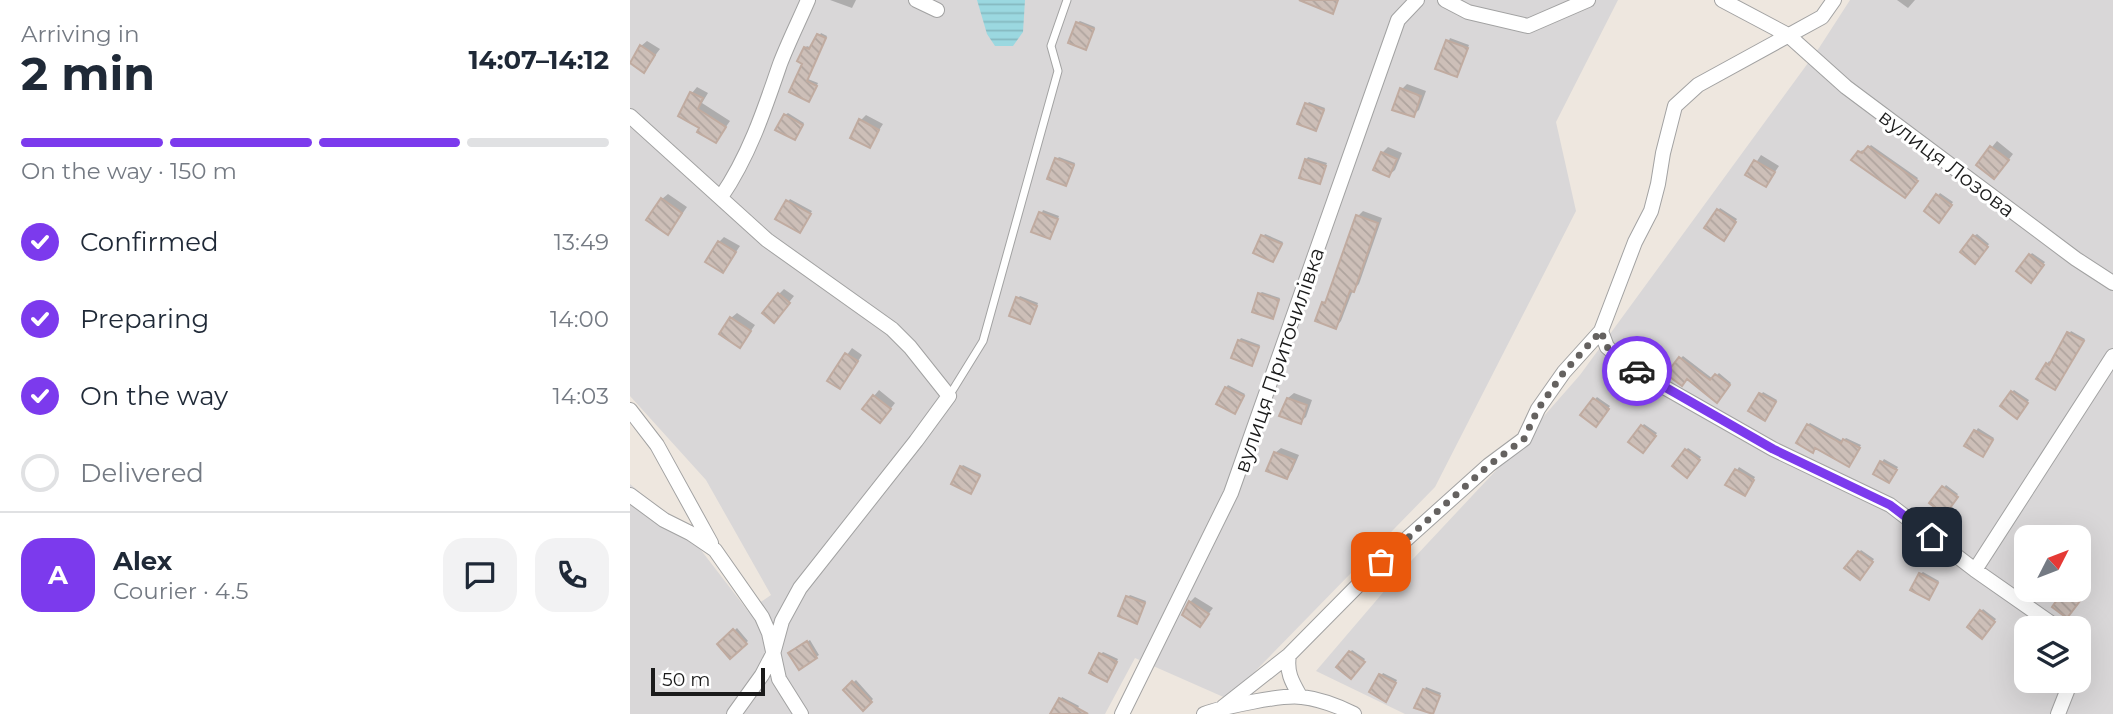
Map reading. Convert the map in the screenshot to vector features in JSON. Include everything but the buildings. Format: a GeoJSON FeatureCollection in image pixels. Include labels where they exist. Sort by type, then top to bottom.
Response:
{"type":"FeatureCollection","features":[{"type":"Feature","properties":{"kind":"street"},"geometry":{"type":"LineString","coordinates":[[722,197],[737,173],[764,113],[780,63],[808,0]]}},
{"type":"Feature","properties":{"kind":"street"},"geometry":{"type":"LineString","coordinates":[[916,0],[937,10]]}},
{"type":"Feature","properties":{"kind":"street","name":"вулиця Приточилівка"},"geometry":{"type":"LineString","coordinates":[[1122,714],[1231,493],[1398,20],[1418,0]]}},
{"type":"Feature","properties":{"kind":"street"},"geometry":{"type":"LineString","coordinates":[[1446,0],[1468,12],[1528,26],[1588,0]]}},
{"type":"Feature","properties":{"kind":"street","name":"вулиця Лозова"},"geometry":{"type":"LineString","coordinates":[[1722,0],[1788,35],[1846,87],[2076,259],[2113,283]]}},
{"type":"Feature","properties":{"kind":"street"},"geometry":{"type":"LineString","coordinates":[[1223,707],[1289,654],[1381,562],[1489,465],[1524,439],[1538,409],[1564,372],[1601,331],[1635,242],[1651,211],[1675,106],[1698,85],[1822,17],[1834,0]]}},
{"type":"Feature","properties":{"kind":"street"},"geometry":{"type":"LineString","coordinates":[[630,116],[767,240],[892,329],[910,347],[948,396],[902,460],[800,588],[782,621],[773,654],[752,692],[734,714]]}},
{"type":"Feature","properties":{"kind":"street"},"geometry":{"type":"LineString","coordinates":[[1601,331],[1607,347],[1634,370],[1773,449],[1890,505],[2041,616]]}},
{"type":"Feature","properties":{"kind":"street"},"geometry":{"type":"LineString","coordinates":[[1975,570],[2113,356]]}},
{"type":"Feature","properties":{"kind":"street"},"geometry":{"type":"LineString","coordinates":[[630,410],[657,445],[694,516],[762,617],[769,633],[779,679],[801,714]]}},
{"type":"Feature","properties":{"kind":"street"},"geometry":{"type":"LineString","coordinates":[[630,495],[664,520],[715,550]]}},
{"type":"Feature","properties":{"kind":"street"},"geometry":{"type":"LineString","coordinates":[[1289,654],[1287,666],[1290,680],[1300,696]]}},
{"type":"Feature","properties":{"kind":"street"},"geometry":{"type":"LineString","coordinates":[[2058,714],[2066,693]]}},
{"type":"Feature","properties":{"kind":"street"},"geometry":{"type":"LineString","coordinates":[[1204,714],[1223,707],[1300,696],[1354,714]]}},
{"type":"Feature","properties":{"kind":"lane"},"geometry":{"type":"LineString","coordinates":[[948,396],[983,341],[1058,71],[1051,46],[1067,0]]}},
{"type":"Feature","properties":{"kind":"shaded area"},"geometry":{"type":"Polygon","coordinates":[[[630,0],[1618,0],[1556,122],[1576,211],[1435,487],[1228,699],[1135,658],[1105,714],[630,714],[630,484],[687,532],[748,611],[771,595],[706,480],[630,396],[630,0]]]}},
{"type":"Feature","properties":{"kind":"shaded area"},"geometry":{"type":"Polygon","coordinates":[[[1850,0],[2113,0],[2113,714],[1405,714],[1316,671],[1398,575],[1501,465],[1580,375],[1819,48],[1850,0]]]}},
{"type":"Feature","properties":{"kind":"water"},"geometry":{"type":"Polygon","coordinates":[[[977,0],[1025,0],[1023,32],[1013,46],[995,46],[987,34],[977,0]]]}},
{"type":"Feature","properties":{"kind":"way so far"},"geometry":{"type":"LineString","coordinates":[[1381,562],[1489,465],[1524,439],[1538,409],[1564,372],[1601,331],[1607,347],[1637,371]]}},
{"type":"Feature","properties":{"kind":"route"},"geometry":{"type":"LineString","coordinates":[[1637,371],[1773,449],[1890,505],[1932,537]]}}]}
